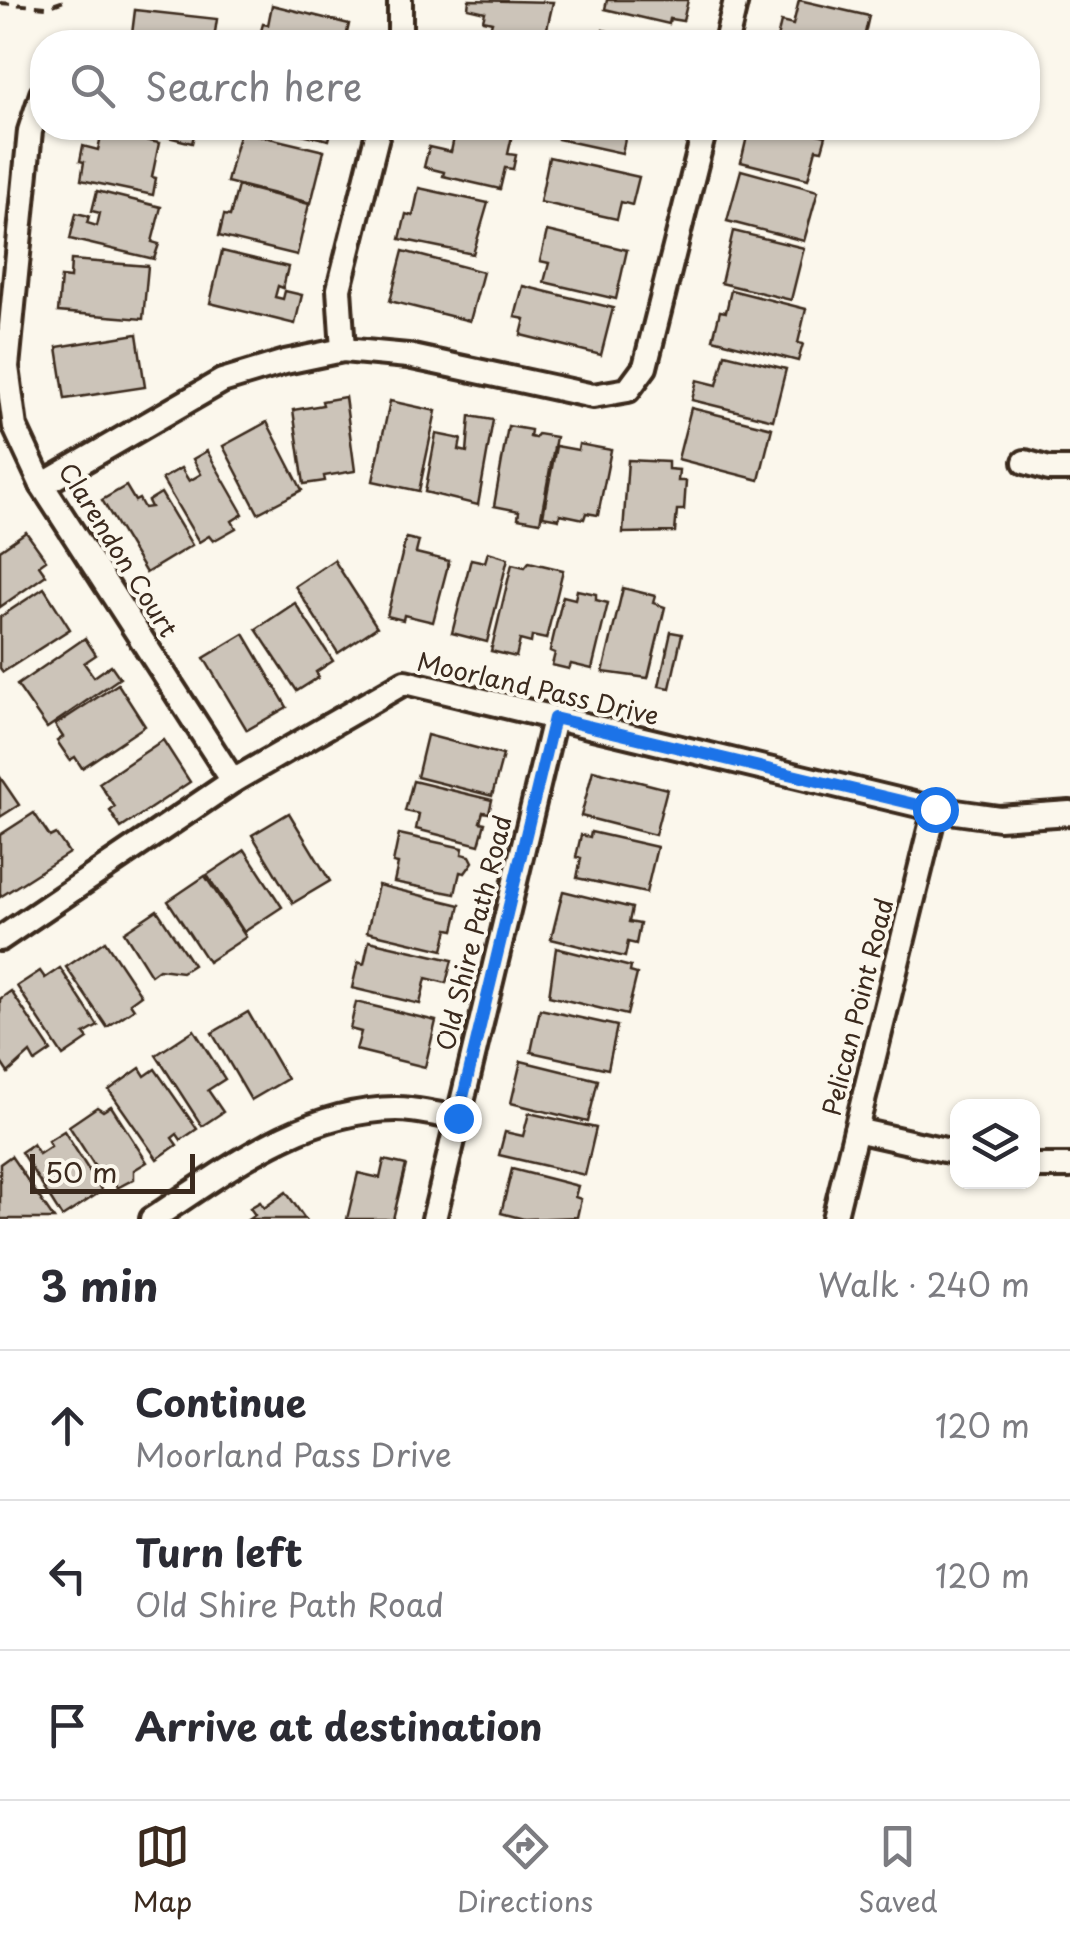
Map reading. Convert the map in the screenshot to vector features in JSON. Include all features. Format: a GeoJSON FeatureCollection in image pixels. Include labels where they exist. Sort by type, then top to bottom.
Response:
{"type":"FeatureCollection","features":[{"type":"Feature","properties":{"kind":"street"},"geometry":{"type":"LineString","coordinates":[[400,0],[400,30]]}},
{"type":"Feature","properties":{"kind":"street"},"geometry":{"type":"LineString","coordinates":[[729,30],[736,0]]}},
{"type":"Feature","properties":{"kind":"street","name":"Clarendon Court"},"geometry":{"type":"LineString","coordinates":[[30,131],[7,367],[15,427],[42,486],[233,781]]}},
{"type":"Feature","properties":{"kind":"street"},"geometry":{"type":"LineString","coordinates":[[343,350],[339,289],[376,140]]}},
{"type":"Feature","properties":{"kind":"street"},"geometry":{"type":"LineString","coordinates":[[42,486],[222,381],[343,350],[408,356],[593,396],[628,390],[645,366],[701,140]]}},
{"type":"Feature","properties":{"kind":"street"},"geometry":{"type":"LineString","coordinates":[[1025,462],[1048,469],[1070,468]]}},
{"type":"Feature","properties":{"kind":"street","name":"Moorland Pass Drive"},"geometry":{"type":"LineString","coordinates":[[0,939],[233,781],[405,682],[935,809],[999,818],[1070,812]]}},
{"type":"Feature","properties":{"kind":"street","name":"Old Shire Path Road"},"geometry":{"type":"LineString","coordinates":[[434,1219],[554,718]]}},
{"type":"Feature","properties":{"kind":"street","name":"Pelican Point Road"},"geometry":{"type":"LineString","coordinates":[[834,1219],[935,809]]}},
{"type":"Feature","properties":{"kind":"street"},"geometry":{"type":"LineString","coordinates":[[152,1219],[251,1155],[308,1124],[354,1112],[399,1109],[458,1118]]}},
{"type":"Feature","properties":{"kind":"street"},"geometry":{"type":"LineString","coordinates":[[856,1130],[950,1151]]}},
{"type":"Feature","properties":{"kind":"street"},"geometry":{"type":"LineString","coordinates":[[1040,1166],[1070,1166]]}},
{"type":"Feature","properties":{"kind":"path"},"geometry":{"type":"LineString","coordinates":[[0,4],[47,8],[68,0]]}},
{"type":"Feature","properties":{"kind":"building"},"geometry":{"type":"Polygon","coordinates":[[[469,0],[553,2],[547,30],[481,30],[490,29],[492,22],[483,20],[485,12],[468,8],[469,0]]]}},
{"type":"Feature","properties":{"kind":"building"},"geometry":{"type":"Polygon","coordinates":[[[607,0],[688,0],[683,21],[670,19],[669,24],[605,9],[607,0]]]}},
{"type":"Feature","properties":{"kind":"building"},"geometry":{"type":"Polygon","coordinates":[[[799,0],[869,16],[866,30],[779,30],[781,22],[793,25],[799,0]]]}},
{"type":"Feature","properties":{"kind":"building"},"geometry":{"type":"Polygon","coordinates":[[[272,5],[349,24],[348,30],[261,30],[263,24],[268,25],[272,5]]]}},
{"type":"Feature","properties":{"kind":"building"},"geometry":{"type":"Polygon","coordinates":[[[135,10],[217,19],[215,30],[132,30],[135,10]]]}},
{"type":"Feature","properties":{"kind":"building"},"geometry":{"type":"Polygon","coordinates":[[[100,140],[159,143],[152,177],[156,178],[153,195],[81,180],[83,146],[98,150],[100,140]]]}},
{"type":"Feature","properties":{"kind":"building"},"geometry":{"type":"Polygon","coordinates":[[[238,140],[278,140],[324,151],[311,203],[227,182],[238,140]]]}},
{"type":"Feature","properties":{"kind":"building"},"geometry":{"type":"Polygon","coordinates":[[[454,140],[511,140],[508,154],[516,155],[513,169],[505,168],[500,189],[443,176],[444,172],[424,167],[429,147],[451,152],[454,140]]]}},
{"type":"Feature","properties":{"kind":"building"},"geometry":{"type":"Polygon","coordinates":[[[563,140],[625,140],[622,153],[563,140]]]}},
{"type":"Feature","properties":{"kind":"building"},"geometry":{"type":"Polygon","coordinates":[[[746,140],[825,140],[822,150],[816,149],[808,179],[741,162],[746,140]]]}},
{"type":"Feature","properties":{"kind":"building"},"geometry":{"type":"Polygon","coordinates":[[[549,157],[639,177],[632,205],[621,202],[617,219],[540,202],[549,157]]]}},
{"type":"Feature","properties":{"kind":"building"},"geometry":{"type":"Polygon","coordinates":[[[741,170],[818,191],[804,241],[727,221],[741,170]]]}},
{"type":"Feature","properties":{"kind":"building"},"geometry":{"type":"Polygon","coordinates":[[[238,186],[309,204],[297,255],[219,236],[224,215],[230,216],[238,186]]]}},
{"type":"Feature","properties":{"kind":"building"},"geometry":{"type":"Polygon","coordinates":[[[419,188],[488,203],[473,254],[400,239],[406,214],[413,216],[419,188]]]}},
{"type":"Feature","properties":{"kind":"building"},"geometry":{"type":"Polygon","coordinates":[[[97,191],[161,207],[152,242],[159,244],[154,259],[70,239],[76,213],[89,216],[87,223],[97,226],[100,213],[92,211],[97,191]]]}},
{"type":"Feature","properties":{"kind":"building"},"geometry":{"type":"Polygon","coordinates":[[[547,231],[627,250],[616,299],[544,282],[549,263],[540,261],[547,231]]]}},
{"type":"Feature","properties":{"kind":"building"},"geometry":{"type":"Polygon","coordinates":[[[733,231],[804,248],[791,300],[721,283],[733,231]]]}},
{"type":"Feature","properties":{"kind":"building"},"geometry":{"type":"Polygon","coordinates":[[[222,251],[288,267],[283,288],[278,286],[275,297],[283,299],[285,291],[302,295],[295,324],[210,303],[222,251]]]}},
{"type":"Feature","properties":{"kind":"building"},"geometry":{"type":"Polygon","coordinates":[[[403,251],[483,272],[470,321],[390,301],[403,251]]]}},
{"type":"Feature","properties":{"kind":"building"},"geometry":{"type":"Polygon","coordinates":[[[71,260],[148,266],[143,319],[58,312],[61,277],[70,278],[71,260]]]}},
{"type":"Feature","properties":{"kind":"building"},"geometry":{"type":"Polygon","coordinates":[[[523,286],[613,308],[601,355],[521,335],[525,319],[515,317],[523,286]]]}},
{"type":"Feature","properties":{"kind":"building"},"geometry":{"type":"Polygon","coordinates":[[[731,290],[806,309],[798,361],[713,339],[720,311],[726,312],[731,290]]]}},
{"type":"Feature","properties":{"kind":"building"},"geometry":{"type":"Polygon","coordinates":[[[137,334],[145,387],[65,399],[57,347],[137,334]]]}},
{"type":"Feature","properties":{"kind":"building"},"geometry":{"type":"Polygon","coordinates":[[[725,354],[786,369],[773,420],[692,400],[697,380],[717,385],[725,354]]]}},
{"type":"Feature","properties":{"kind":"building"},"geometry":{"type":"Polygon","coordinates":[[[345,397],[355,471],[304,484],[293,410],[345,397]]]}},
{"type":"Feature","properties":{"kind":"building"},"geometry":{"type":"Polygon","coordinates":[[[390,401],[436,411],[419,491],[373,481],[390,401]]]}},
{"type":"Feature","properties":{"kind":"building"},"geometry":{"type":"Polygon","coordinates":[[[691,408],[772,428],[759,480],[678,459],[691,408]]]}},
{"type":"Feature","properties":{"kind":"building"},"geometry":{"type":"Polygon","coordinates":[[[470,416],[493,420],[478,505],[425,492],[436,434],[461,439],[459,450],[467,452],[470,416]]]}},
{"type":"Feature","properties":{"kind":"building"},"geometry":{"type":"Polygon","coordinates":[[[267,422],[302,490],[258,513],[223,446],[267,422]]]}},
{"type":"Feature","properties":{"kind":"building"},"geometry":{"type":"Polygon","coordinates":[[[508,426],[531,430],[530,437],[556,437],[540,522],[518,518],[519,511],[494,506],[508,426]]]}},
{"type":"Feature","properties":{"kind":"building"},"geometry":{"type":"Polygon","coordinates":[[[579,444],[611,450],[598,515],[586,513],[584,519],[560,514],[559,519],[543,516],[556,446],[578,450],[579,444]]]}},
{"type":"Feature","properties":{"kind":"building"},"geometry":{"type":"Polygon","coordinates":[[[207,451],[243,514],[232,521],[236,528],[213,541],[209,536],[199,542],[162,479],[181,468],[189,481],[201,474],[193,459],[207,451]]]}},
{"type":"Feature","properties":{"kind":"building"},"geometry":{"type":"Polygon","coordinates":[[[628,460],[668,462],[668,469],[679,470],[678,481],[686,481],[684,510],[677,510],[675,532],[623,533],[628,460]]]}},
{"type":"Feature","properties":{"kind":"building"},"geometry":{"type":"Polygon","coordinates":[[[126,486],[144,508],[151,507],[148,501],[161,493],[192,545],[146,573],[102,500],[126,486]]]}},
{"type":"Feature","properties":{"kind":"building"},"geometry":{"type":"Polygon","coordinates":[[[26,532],[46,560],[39,565],[46,575],[0,607],[0,550],[26,532]]]}},
{"type":"Feature","properties":{"kind":"building"},"geometry":{"type":"Polygon","coordinates":[[[406,538],[419,541],[416,553],[449,561],[433,622],[404,615],[403,620],[387,616],[406,538]]]}},
{"type":"Feature","properties":{"kind":"building"},"geometry":{"type":"Polygon","coordinates":[[[488,552],[508,558],[487,642],[452,633],[471,559],[485,562],[488,552]]]}},
{"type":"Feature","properties":{"kind":"building"},"geometry":{"type":"Polygon","coordinates":[[[334,560],[377,627],[338,653],[295,586],[334,560]]]}},
{"type":"Feature","properties":{"kind":"building"},"geometry":{"type":"Polygon","coordinates":[[[529,562],[563,570],[546,639],[532,636],[531,643],[520,640],[516,657],[491,651],[512,564],[525,567],[529,562]]]}},
{"type":"Feature","properties":{"kind":"building"},"geometry":{"type":"Polygon","coordinates":[[[44,588],[70,629],[3,672],[0,617],[44,588]]]}},
{"type":"Feature","properties":{"kind":"building"},"geometry":{"type":"Polygon","coordinates":[[[623,588],[655,596],[653,603],[665,607],[648,678],[603,672],[623,588]]]}},
{"type":"Feature","properties":{"kind":"building"},"geometry":{"type":"Polygon","coordinates":[[[577,590],[596,594],[596,600],[608,603],[592,669],[552,665],[555,653],[550,651],[563,596],[575,599],[577,590]]]}},
{"type":"Feature","properties":{"kind":"building"},"geometry":{"type":"Polygon","coordinates":[[[295,603],[333,661],[316,672],[319,677],[297,691],[256,629],[295,603]]]}},
{"type":"Feature","properties":{"kind":"building"},"geometry":{"type":"Polygon","coordinates":[[[671,632],[682,634],[670,688],[659,686],[671,632]]]}},
{"type":"Feature","properties":{"kind":"building"},"geometry":{"type":"Polygon","coordinates":[[[244,634],[287,707],[247,730],[204,658],[244,634]]]}},
{"type":"Feature","properties":{"kind":"building"},"geometry":{"type":"Polygon","coordinates":[[[85,638],[96,655],[84,663],[94,677],[111,665],[120,678],[47,728],[17,685],[85,638]]]}},
{"type":"Feature","properties":{"kind":"building"},"geometry":{"type":"Polygon","coordinates":[[[118,684],[145,726],[82,768],[75,757],[70,760],[57,741],[63,737],[55,725],[118,684]]]}},
{"type":"Feature","properties":{"kind":"building"},"geometry":{"type":"Polygon","coordinates":[[[427,735],[503,755],[492,796],[417,777],[427,735]]]}},
{"type":"Feature","properties":{"kind":"building"},"geometry":{"type":"Polygon","coordinates":[[[163,740],[190,782],[121,828],[110,811],[115,807],[99,783],[163,740]]]}},
{"type":"Feature","properties":{"kind":"building"},"geometry":{"type":"Polygon","coordinates":[[[593,770],[667,789],[655,835],[581,816],[593,770]]]}},
{"type":"Feature","properties":{"kind":"building"},"geometry":{"type":"Polygon","coordinates":[[[0,777],[19,805],[0,817],[0,777]]]}},
{"type":"Feature","properties":{"kind":"building"},"geometry":{"type":"Polygon","coordinates":[[[413,781],[492,800],[489,813],[483,812],[480,822],[485,823],[479,845],[416,829],[419,814],[405,811],[413,781]]]}},
{"type":"Feature","properties":{"kind":"building"},"geometry":{"type":"Polygon","coordinates":[[[34,813],[50,837],[56,834],[69,853],[0,897],[0,835],[34,813]]]}},
{"type":"Feature","properties":{"kind":"building"},"geometry":{"type":"Polygon","coordinates":[[[289,813],[330,881],[293,903],[252,835],[289,813]]]}},
{"type":"Feature","properties":{"kind":"building"},"geometry":{"type":"Polygon","coordinates":[[[591,832],[657,847],[646,893],[577,878],[581,835],[590,837],[591,832]]]}},
{"type":"Feature","properties":{"kind":"building"},"geometry":{"type":"Polygon","coordinates":[[[399,834],[463,848],[462,854],[470,856],[473,862],[465,873],[460,872],[455,894],[394,882],[399,834]]]}},
{"type":"Feature","properties":{"kind":"building"},"geometry":{"type":"Polygon","coordinates":[[[245,850],[282,907],[244,932],[207,875],[245,850]]]}},
{"type":"Feature","properties":{"kind":"building"},"geometry":{"type":"Polygon","coordinates":[[[205,876],[246,937],[208,962],[168,901],[205,876]]]}},
{"type":"Feature","properties":{"kind":"building"},"geometry":{"type":"Polygon","coordinates":[[[378,885],[460,905],[454,930],[448,929],[443,950],[367,932],[378,885]]]}},
{"type":"Feature","properties":{"kind":"building"},"geometry":{"type":"Polygon","coordinates":[[[563,891],[632,908],[629,922],[640,924],[636,944],[628,942],[625,957],[551,939],[563,891]]]}},
{"type":"Feature","properties":{"kind":"building"},"geometry":{"type":"Polygon","coordinates":[[[157,910],[193,965],[182,972],[159,969],[151,975],[124,932],[157,910]]]}},
{"type":"Feature","properties":{"kind":"building"},"geometry":{"type":"Polygon","coordinates":[[[105,941],[141,995],[130,1003],[134,1009],[107,1027],[66,967],[105,941]]]}},
{"type":"Feature","properties":{"kind":"building"},"geometry":{"type":"Polygon","coordinates":[[[369,941],[452,960],[446,983],[426,978],[420,1004],[352,988],[358,962],[364,964],[369,941]]]}},
{"type":"Feature","properties":{"kind":"building"},"geometry":{"type":"Polygon","coordinates":[[[556,948],[631,967],[630,972],[637,974],[627,1015],[549,996],[556,948]]]}},
{"type":"Feature","properties":{"kind":"building"},"geometry":{"type":"Polygon","coordinates":[[[60,968],[98,1026],[84,1034],[88,1039],[63,1056],[17,986],[40,971],[45,978],[60,968]]]}},
{"type":"Feature","properties":{"kind":"building"},"geometry":{"type":"Polygon","coordinates":[[[11,991],[51,1051],[35,1062],[30,1053],[8,1073],[0,1061],[0,999],[11,991]]]}},
{"type":"Feature","properties":{"kind":"building"},"geometry":{"type":"Polygon","coordinates":[[[356,1002],[436,1021],[425,1067],[356,1050],[361,1032],[350,1029],[356,1002]]]}},
{"type":"Feature","properties":{"kind":"building"},"geometry":{"type":"Polygon","coordinates":[[[540,1009],[617,1026],[608,1069],[531,1052],[540,1009]]]}},
{"type":"Feature","properties":{"kind":"building"},"geometry":{"type":"Polygon","coordinates":[[[248,1012],[287,1079],[251,1100],[212,1033],[248,1012]]]}},
{"type":"Feature","properties":{"kind":"building"},"geometry":{"type":"Polygon","coordinates":[[[194,1030],[225,1079],[208,1090],[223,1112],[202,1126],[156,1055],[194,1030]]]}},
{"type":"Feature","properties":{"kind":"building"},"geometry":{"type":"Polygon","coordinates":[[[521,1061],[598,1080],[588,1122],[511,1103],[521,1061]]]}},
{"type":"Feature","properties":{"kind":"building"},"geometry":{"type":"Polygon","coordinates":[[[140,1068],[145,1076],[155,1069],[197,1129],[181,1140],[177,1134],[172,1138],[177,1145],[157,1159],[109,1090],[140,1068]]]}},
{"type":"Feature","properties":{"kind":"building"},"geometry":{"type":"Polygon","coordinates":[[[111,1106],[147,1162],[134,1170],[134,1179],[117,1188],[112,1178],[103,1179],[69,1126],[97,1107],[103,1111],[111,1106]]]}},
{"type":"Feature","properties":{"kind":"building"},"geometry":{"type":"Polygon","coordinates":[[[529,1113],[596,1128],[585,1175],[499,1155],[505,1132],[523,1136],[529,1113]]]}},
{"type":"Feature","properties":{"kind":"building"},"geometry":{"type":"Polygon","coordinates":[[[64,1131],[102,1191],[62,1217],[21,1152],[33,1144],[39,1154],[51,1146],[48,1141],[64,1131]]]}},
{"type":"Feature","properties":{"kind":"building"},"geometry":{"type":"Polygon","coordinates":[[[11,1156],[54,1219],[0,1219],[0,1164],[11,1156]]]}},
{"type":"Feature","properties":{"kind":"building"},"geometry":{"type":"Polygon","coordinates":[[[384,1160],[406,1165],[393,1219],[347,1219],[358,1173],[380,1178],[384,1160]]]}},
{"type":"Feature","properties":{"kind":"building"},"geometry":{"type":"Polygon","coordinates":[[[512,1169],[578,1186],[575,1197],[581,1199],[577,1217],[524,1219],[501,1213],[512,1169]]]}},
{"type":"Feature","properties":{"kind":"building"},"geometry":{"type":"Polygon","coordinates":[[[286,1192],[305,1219],[249,1219],[255,1215],[250,1208],[260,1202],[264,1208],[286,1192]]]}},
{"type":"Feature","properties":{"kind":"route"},"geometry":{"type":"LineString","coordinates":[[458,1118],[554,718],[935,809]]}}]}
